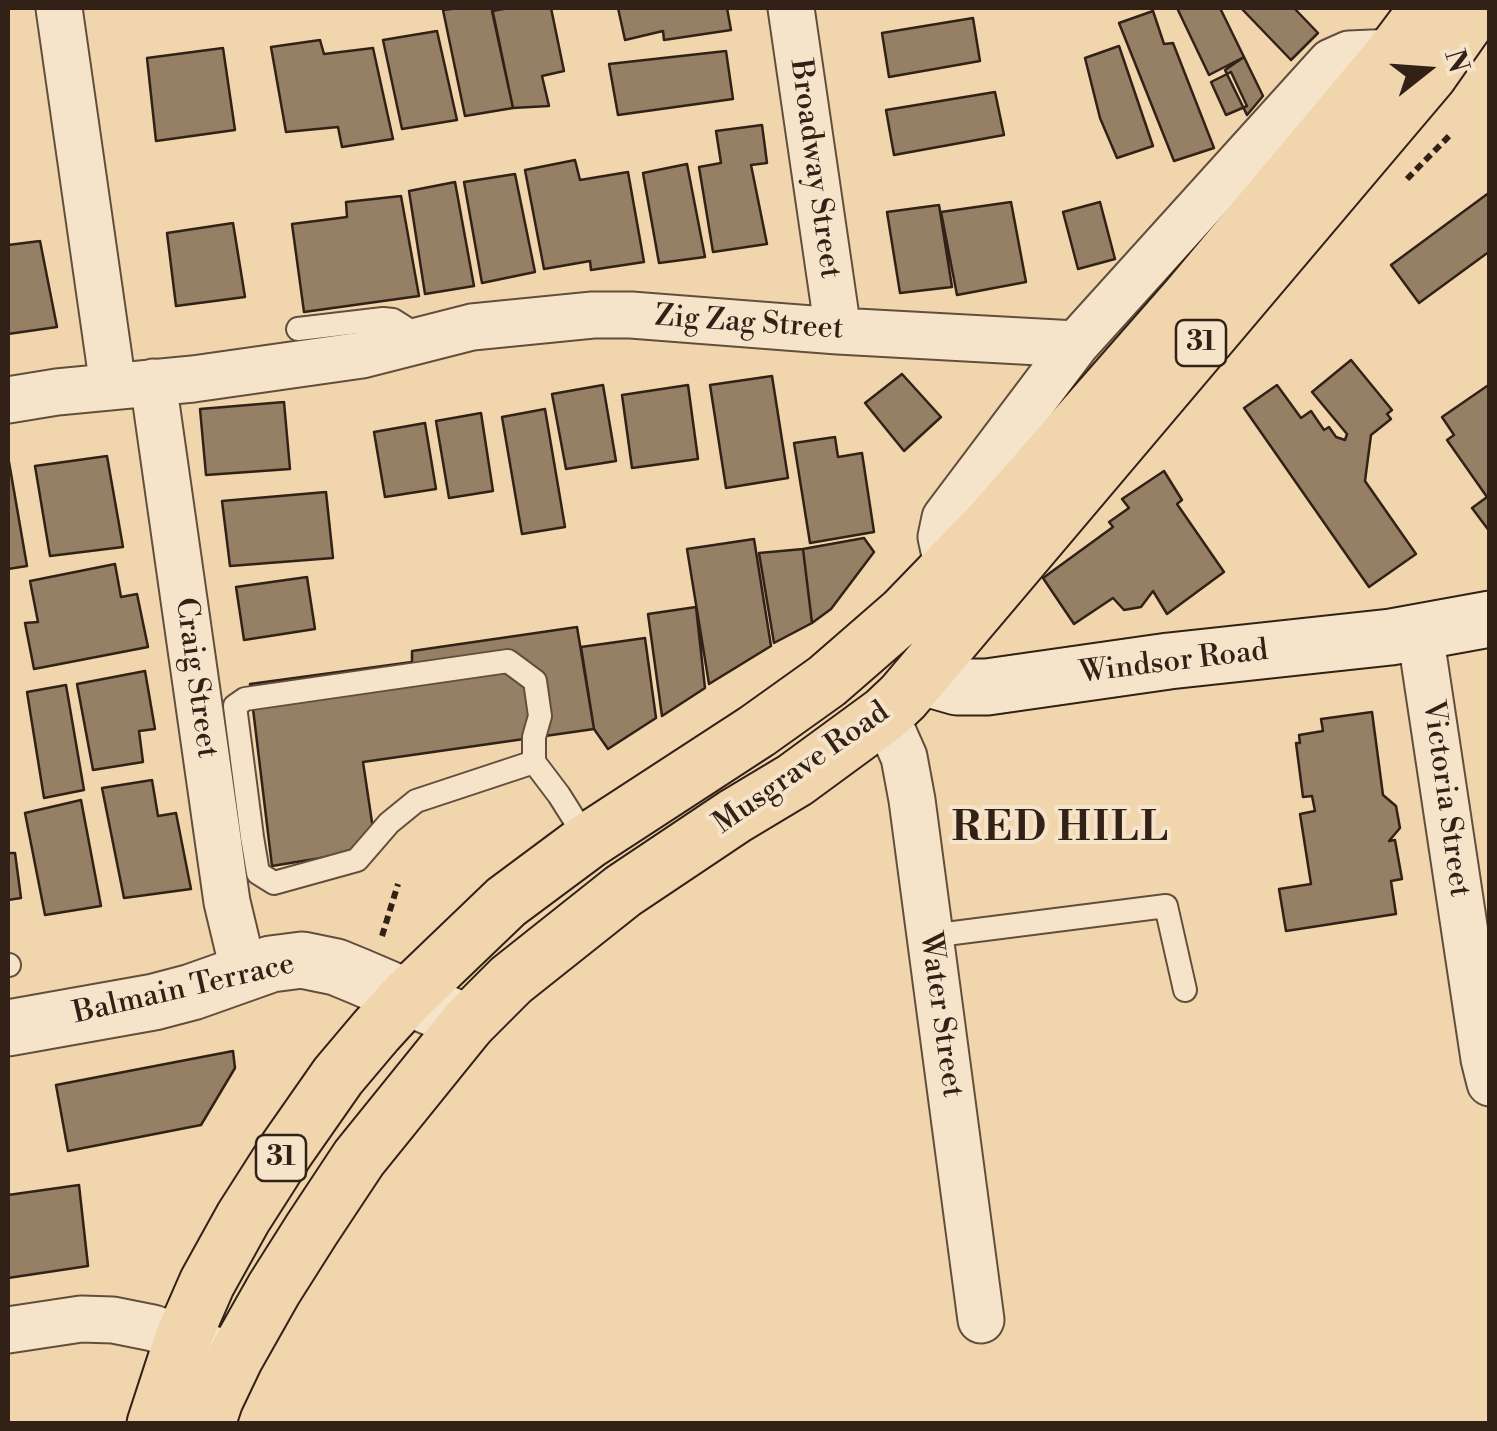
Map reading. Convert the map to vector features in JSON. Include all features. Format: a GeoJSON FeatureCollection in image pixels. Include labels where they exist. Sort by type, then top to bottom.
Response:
{"type":"FeatureCollection","features":[{"type":"Feature","properties":{"kind":"main road","name":"Musgrave Road"},"geometry":{"type":"LineString","coordinates":[[155,1424],[182,1338],[216,1267],[286,1149],[338,1076],[408,996],[506,902],[588,841],[827,680],[904,614],[992,523],[1188,298],[1428,8]]}},
{"type":"Feature","properties":{"kind":"main road","name":"Musgrave Road"},"geometry":{"type":"LineString","coordinates":[[207,1424],[214,1400],[274,1289],[359,1158],[468,1023],[512,980],[623,891],[795,780],[904,696],[1429,75],[1476,8]]}},
{"type":"Feature","properties":{"kind":"main road","name":"Windsor Road"},"geometry":{"type":"LineString","coordinates":[[866,647],[904,696],[1420,633],[1490,619]]}},
{"type":"Feature","properties":{"kind":"main road","name":"Balmain Terrace"},"geometry":{"type":"LineString","coordinates":[[8,1028],[154,1002],[271,964],[302,960],[336,967],[468,1023]]}},
{"type":"Feature","properties":{"kind":"street","name":"Craig Street"},"geometry":{"type":"LineString","coordinates":[[59,8],[133,384],[226,902],[244,973]]}},
{"type":"Feature","properties":{"kind":"street","name":"Broadway Street"},"geometry":{"type":"LineString","coordinates":[[791,8],[838,331]]}},
{"type":"Feature","properties":{"kind":"street"},"geometry":{"type":"LineString","coordinates":[[948,569],[941,536],[946,518],[1076,344],[1331,62],[1349,54],[1395,52]]}},
{"type":"Feature","properties":{"kind":"street","name":"Zig Zag Street"},"geometry":{"type":"LineString","coordinates":[[8,400],[362,355],[472,327],[593,315],[1076,344]]}},
{"type":"Feature","properties":{"kind":"street","name":"Victoria Street"},"geometry":{"type":"LineString","coordinates":[[1420,633],[1490,1083]]}},
{"type":"Feature","properties":{"kind":"street","name":"Water Street"},"geometry":{"type":"LineString","coordinates":[[904,696],[904,756],[981,1320]]}},
{"type":"Feature","properties":{"kind":"street"},"geometry":{"type":"LineString","coordinates":[[8,1330],[81,1320],[113,1320],[153,1328],[235,1358]]}},
{"type":"Feature","properties":{"kind":"lane"},"geometry":{"type":"LineString","coordinates":[[298,330],[383,319],[393,320],[424,339]]}},
{"type":"Feature","properties":{"kind":"lane"},"geometry":{"type":"LineString","coordinates":[[534,762],[416,801],[389,823],[356,860],[274,883],[258,872],[235,706],[246,699],[508,661],[536,680],[540,716],[534,738],[534,762],[588,841]]}},
{"type":"Feature","properties":{"kind":"lane"},"geometry":{"type":"LineString","coordinates":[[930,936],[1166,906],[1185,990]]}},
{"type":"Feature","properties":{"kind":"path"},"geometry":{"type":"LineString","coordinates":[[382,936],[398,884]]}},
{"type":"Feature","properties":{"kind":"building"},"geometry":{"type":"Polygon","coordinates":[[[492,8],[513,108],[465,116],[443,10],[492,8]]]}},
{"type":"Feature","properties":{"kind":"building"},"geometry":{"type":"Polygon","coordinates":[[[551,8],[564,71],[542,76],[549,106],[513,108],[492,11],[551,8]]]}},
{"type":"Feature","properties":{"kind":"building"},"geometry":{"type":"Polygon","coordinates":[[[618,8],[727,8],[731,30],[664,40],[663,31],[625,40],[618,8]]]}},
{"type":"Feature","properties":{"kind":"building"},"geometry":{"type":"Polygon","coordinates":[[[1177,8],[1220,8],[1244,57],[1209,75],[1177,8]]]}},
{"type":"Feature","properties":{"kind":"building"},"geometry":{"type":"Polygon","coordinates":[[[1241,8],[1294,8],[1318,33],[1291,60],[1241,8]]]}},
{"type":"Feature","properties":{"kind":"building"},"geometry":{"type":"Polygon","coordinates":[[[1153,11],[1164,44],[1173,43],[1214,148],[1174,161],[1119,23],[1153,11]]]}},
{"type":"Feature","properties":{"kind":"building"},"geometry":{"type":"Polygon","coordinates":[[[973,18],[980,61],[889,77],[882,33],[973,18]]]}},
{"type":"Feature","properties":{"kind":"building"},"geometry":{"type":"Polygon","coordinates":[[[437,31],[457,120],[402,129],[383,40],[437,31]]]}},
{"type":"Feature","properties":{"kind":"building"},"geometry":{"type":"Polygon","coordinates":[[[320,40],[324,54],[373,48],[393,139],[342,147],[338,127],[286,132],[271,47],[320,40]]]}},
{"type":"Feature","properties":{"kind":"building"},"geometry":{"type":"Polygon","coordinates":[[[1119,46],[1153,146],[1117,158],[1100,118],[1085,58],[1119,46]]]}},
{"type":"Feature","properties":{"kind":"building"},"geometry":{"type":"Polygon","coordinates":[[[223,48],[235,130],[156,141],[147,58],[223,48]]]}},
{"type":"Feature","properties":{"kind":"building"},"geometry":{"type":"Polygon","coordinates":[[[726,51],[733,99],[618,115],[609,64],[726,51]]]}},
{"type":"Feature","properties":{"kind":"building"},"geometry":{"type":"Polygon","coordinates":[[[1244,57],[1263,96],[1247,115],[1225,70],[1244,57]]]}},
{"type":"Feature","properties":{"kind":"building"},"geometry":{"type":"Polygon","coordinates":[[[1231,72],[1247,106],[1226,115],[1211,82],[1231,72]]]}},
{"type":"Feature","properties":{"kind":"building"},"geometry":{"type":"Polygon","coordinates":[[[995,92],[1004,135],[894,155],[886,110],[995,92]]]}},
{"type":"Feature","properties":{"kind":"building"},"geometry":{"type":"Polygon","coordinates":[[[762,125],[767,163],[751,165],[767,244],[713,252],[699,167],[721,163],[716,131],[762,125]]]}},
{"type":"Feature","properties":{"kind":"building"},"geometry":{"type":"Polygon","coordinates":[[[575,160],[580,180],[628,172],[644,262],[591,270],[590,261],[544,269],[525,170],[575,160]]]}},
{"type":"Feature","properties":{"kind":"building"},"geometry":{"type":"Polygon","coordinates":[[[687,164],[705,257],[659,263],[643,173],[687,164]]]}},
{"type":"Feature","properties":{"kind":"building"},"geometry":{"type":"Polygon","coordinates":[[[515,174],[535,272],[482,283],[464,182],[515,174]]]}},
{"type":"Feature","properties":{"kind":"building"},"geometry":{"type":"Polygon","coordinates":[[[455,182],[474,286],[425,294],[409,191],[455,182]]]}},
{"type":"Feature","properties":{"kind":"building"},"geometry":{"type":"Polygon","coordinates":[[[1490,192],[1490,251],[1419,303],[1391,265],[1490,192]]]}},
{"type":"Feature","properties":{"kind":"building"},"geometry":{"type":"Polygon","coordinates":[[[401,196],[419,296],[304,312],[292,224],[347,217],[346,202],[401,196]]]}},
{"type":"Feature","properties":{"kind":"building"},"geometry":{"type":"Polygon","coordinates":[[[1011,202],[1026,282],[957,295],[941,212],[1011,202]]]}},
{"type":"Feature","properties":{"kind":"building"},"geometry":{"type":"Polygon","coordinates":[[[1100,202],[1115,259],[1078,269],[1063,212],[1100,202]]]}},
{"type":"Feature","properties":{"kind":"building"},"geometry":{"type":"Polygon","coordinates":[[[939,205],[952,287],[900,293],[887,212],[939,205]]]}},
{"type":"Feature","properties":{"kind":"building"},"geometry":{"type":"Polygon","coordinates":[[[233,223],[245,297],[176,306],[167,233],[233,223]]]}},
{"type":"Feature","properties":{"kind":"building"},"geometry":{"type":"Polygon","coordinates":[[[40,241],[57,327],[8,334],[8,245],[40,241]]]}},
{"type":"Feature","properties":{"kind":"building"},"geometry":{"type":"Polygon","coordinates":[[[1351,360],[1392,410],[1387,414],[1391,419],[1371,435],[1365,481],[1416,554],[1369,587],[1244,408],[1277,385],[1301,418],[1311,411],[1324,430],[1329,427],[1336,437],[1345,440],[1347,434],[1312,392],[1351,360]]]}},
{"type":"Feature","properties":{"kind":"building"},"geometry":{"type":"Polygon","coordinates":[[[902,374],[941,417],[904,451],[865,403],[902,374]]]}},
{"type":"Feature","properties":{"kind":"building"},"geometry":{"type":"Polygon","coordinates":[[[772,376],[788,478],[726,488],[710,385],[772,376]]]}},
{"type":"Feature","properties":{"kind":"building"},"geometry":{"type":"Polygon","coordinates":[[[1490,384],[1490,532],[1472,508],[1487,497],[1447,440],[1454,435],[1442,417],[1490,384]]]}},
{"type":"Feature","properties":{"kind":"building"},"geometry":{"type":"Polygon","coordinates":[[[603,385],[616,461],[566,469],[552,394],[603,385]]]}},
{"type":"Feature","properties":{"kind":"building"},"geometry":{"type":"Polygon","coordinates":[[[688,385],[698,459],[632,468],[622,395],[688,385]]]}},
{"type":"Feature","properties":{"kind":"building"},"geometry":{"type":"Polygon","coordinates":[[[284,402],[290,469],[206,475],[200,409],[284,402]]]}},
{"type":"Feature","properties":{"kind":"building"},"geometry":{"type":"Polygon","coordinates":[[[545,409],[565,527],[522,534],[502,417],[545,409]]]}},
{"type":"Feature","properties":{"kind":"building"},"geometry":{"type":"Polygon","coordinates":[[[481,413],[493,491],[449,498],[436,421],[481,413]]]}},
{"type":"Feature","properties":{"kind":"building"},"geometry":{"type":"Polygon","coordinates":[[[425,423],[436,489],[385,497],[374,432],[425,423]]]}},
{"type":"Feature","properties":{"kind":"building"},"geometry":{"type":"Polygon","coordinates":[[[835,437],[838,457],[862,453],[874,532],[810,543],[794,443],[835,437]]]}},
{"type":"Feature","properties":{"kind":"building"},"geometry":{"type":"Polygon","coordinates":[[[107,456],[123,547],[50,556],[35,466],[107,456]]]}},
{"type":"Feature","properties":{"kind":"building"},"geometry":{"type":"Polygon","coordinates":[[[8,462],[27,566],[8,569],[8,462]]]}},
{"type":"Feature","properties":{"kind":"building"},"geometry":{"type":"Polygon","coordinates":[[[1164,471],[1182,500],[1177,504],[1224,572],[1167,614],[1153,591],[1141,607],[1124,610],[1113,598],[1074,624],[1043,578],[1113,527],[1109,522],[1129,508],[1122,499],[1164,471]]]}},
{"type":"Feature","properties":{"kind":"building"},"geometry":{"type":"Polygon","coordinates":[[[326,492],[333,558],[230,566],[222,501],[326,492]]]}},
{"type":"Feature","properties":{"kind":"building"},"geometry":{"type":"Polygon","coordinates":[[[864,538],[874,552],[831,609],[812,623],[803,549],[864,538]]]}},
{"type":"Feature","properties":{"kind":"building"},"geometry":{"type":"Polygon","coordinates":[[[754,539],[771,646],[709,684],[687,549],[754,539]]]}},
{"type":"Feature","properties":{"kind":"building"},"geometry":{"type":"Polygon","coordinates":[[[803,549],[812,623],[774,643],[759,553],[803,549]]]}},
{"type":"Feature","properties":{"kind":"building"},"geometry":{"type":"Polygon","coordinates":[[[115,564],[121,597],[137,594],[148,647],[34,669],[25,623],[38,622],[30,581],[115,564]]]}},
{"type":"Feature","properties":{"kind":"building"},"geometry":{"type":"Polygon","coordinates":[[[307,577],[315,629],[244,640],[236,587],[307,577]]]}},
{"type":"Feature","properties":{"kind":"building"},"geometry":{"type":"Polygon","coordinates":[[[696,607],[705,688],[662,716],[648,614],[696,607]]]}},
{"type":"Feature","properties":{"kind":"building"},"geometry":{"type":"Polygon","coordinates":[[[577,627],[594,729],[363,762],[376,849],[272,866],[250,684],[412,662],[412,651],[577,627]]]}},
{"type":"Feature","properties":{"kind":"building"},"geometry":{"type":"Polygon","coordinates":[[[645,638],[656,718],[608,749],[594,729],[581,647],[645,638]]]}},
{"type":"Feature","properties":{"kind":"building"},"geometry":{"type":"Polygon","coordinates":[[[145,671],[155,729],[139,731],[143,762],[93,770],[77,684],[145,671]]]}},
{"type":"Feature","properties":{"kind":"building"},"geometry":{"type":"Polygon","coordinates":[[[66,685],[84,790],[44,798],[27,692],[66,685]]]}},
{"type":"Feature","properties":{"kind":"building"},"geometry":{"type":"Polygon","coordinates":[[[1372,712],[1383,795],[1396,806],[1400,828],[1389,841],[1395,840],[1402,879],[1391,881],[1396,914],[1286,931],[1279,889],[1311,884],[1300,814],[1315,811],[1312,796],[1303,797],[1296,743],[1300,743],[1299,735],[1323,731],[1321,719],[1372,712]]]}},
{"type":"Feature","properties":{"kind":"building"},"geometry":{"type":"Polygon","coordinates":[[[152,780],[158,816],[176,813],[191,889],[124,898],[102,788],[152,780]]]}},
{"type":"Feature","properties":{"kind":"building"},"geometry":{"type":"Polygon","coordinates":[[[81,800],[101,906],[45,915],[25,813],[81,800]]]}},
{"type":"Feature","properties":{"kind":"building"},"geometry":{"type":"Polygon","coordinates":[[[8,853],[15,853],[21,898],[8,900],[8,853]]]}},
{"type":"Feature","properties":{"kind":"building"},"geometry":{"type":"Polygon","coordinates":[[[233,1051],[235,1068],[201,1125],[68,1151],[56,1085],[233,1051]]]}},
{"type":"Feature","properties":{"kind":"building"},"geometry":{"type":"Polygon","coordinates":[[[79,1185],[88,1266],[8,1278],[8,1195],[79,1185]]]}},
{"type":"Feature","properties":{"kind":"district","name":"RED HILL"},"geometry":{"type":"Point","coordinates":[1061,830]}}]}
